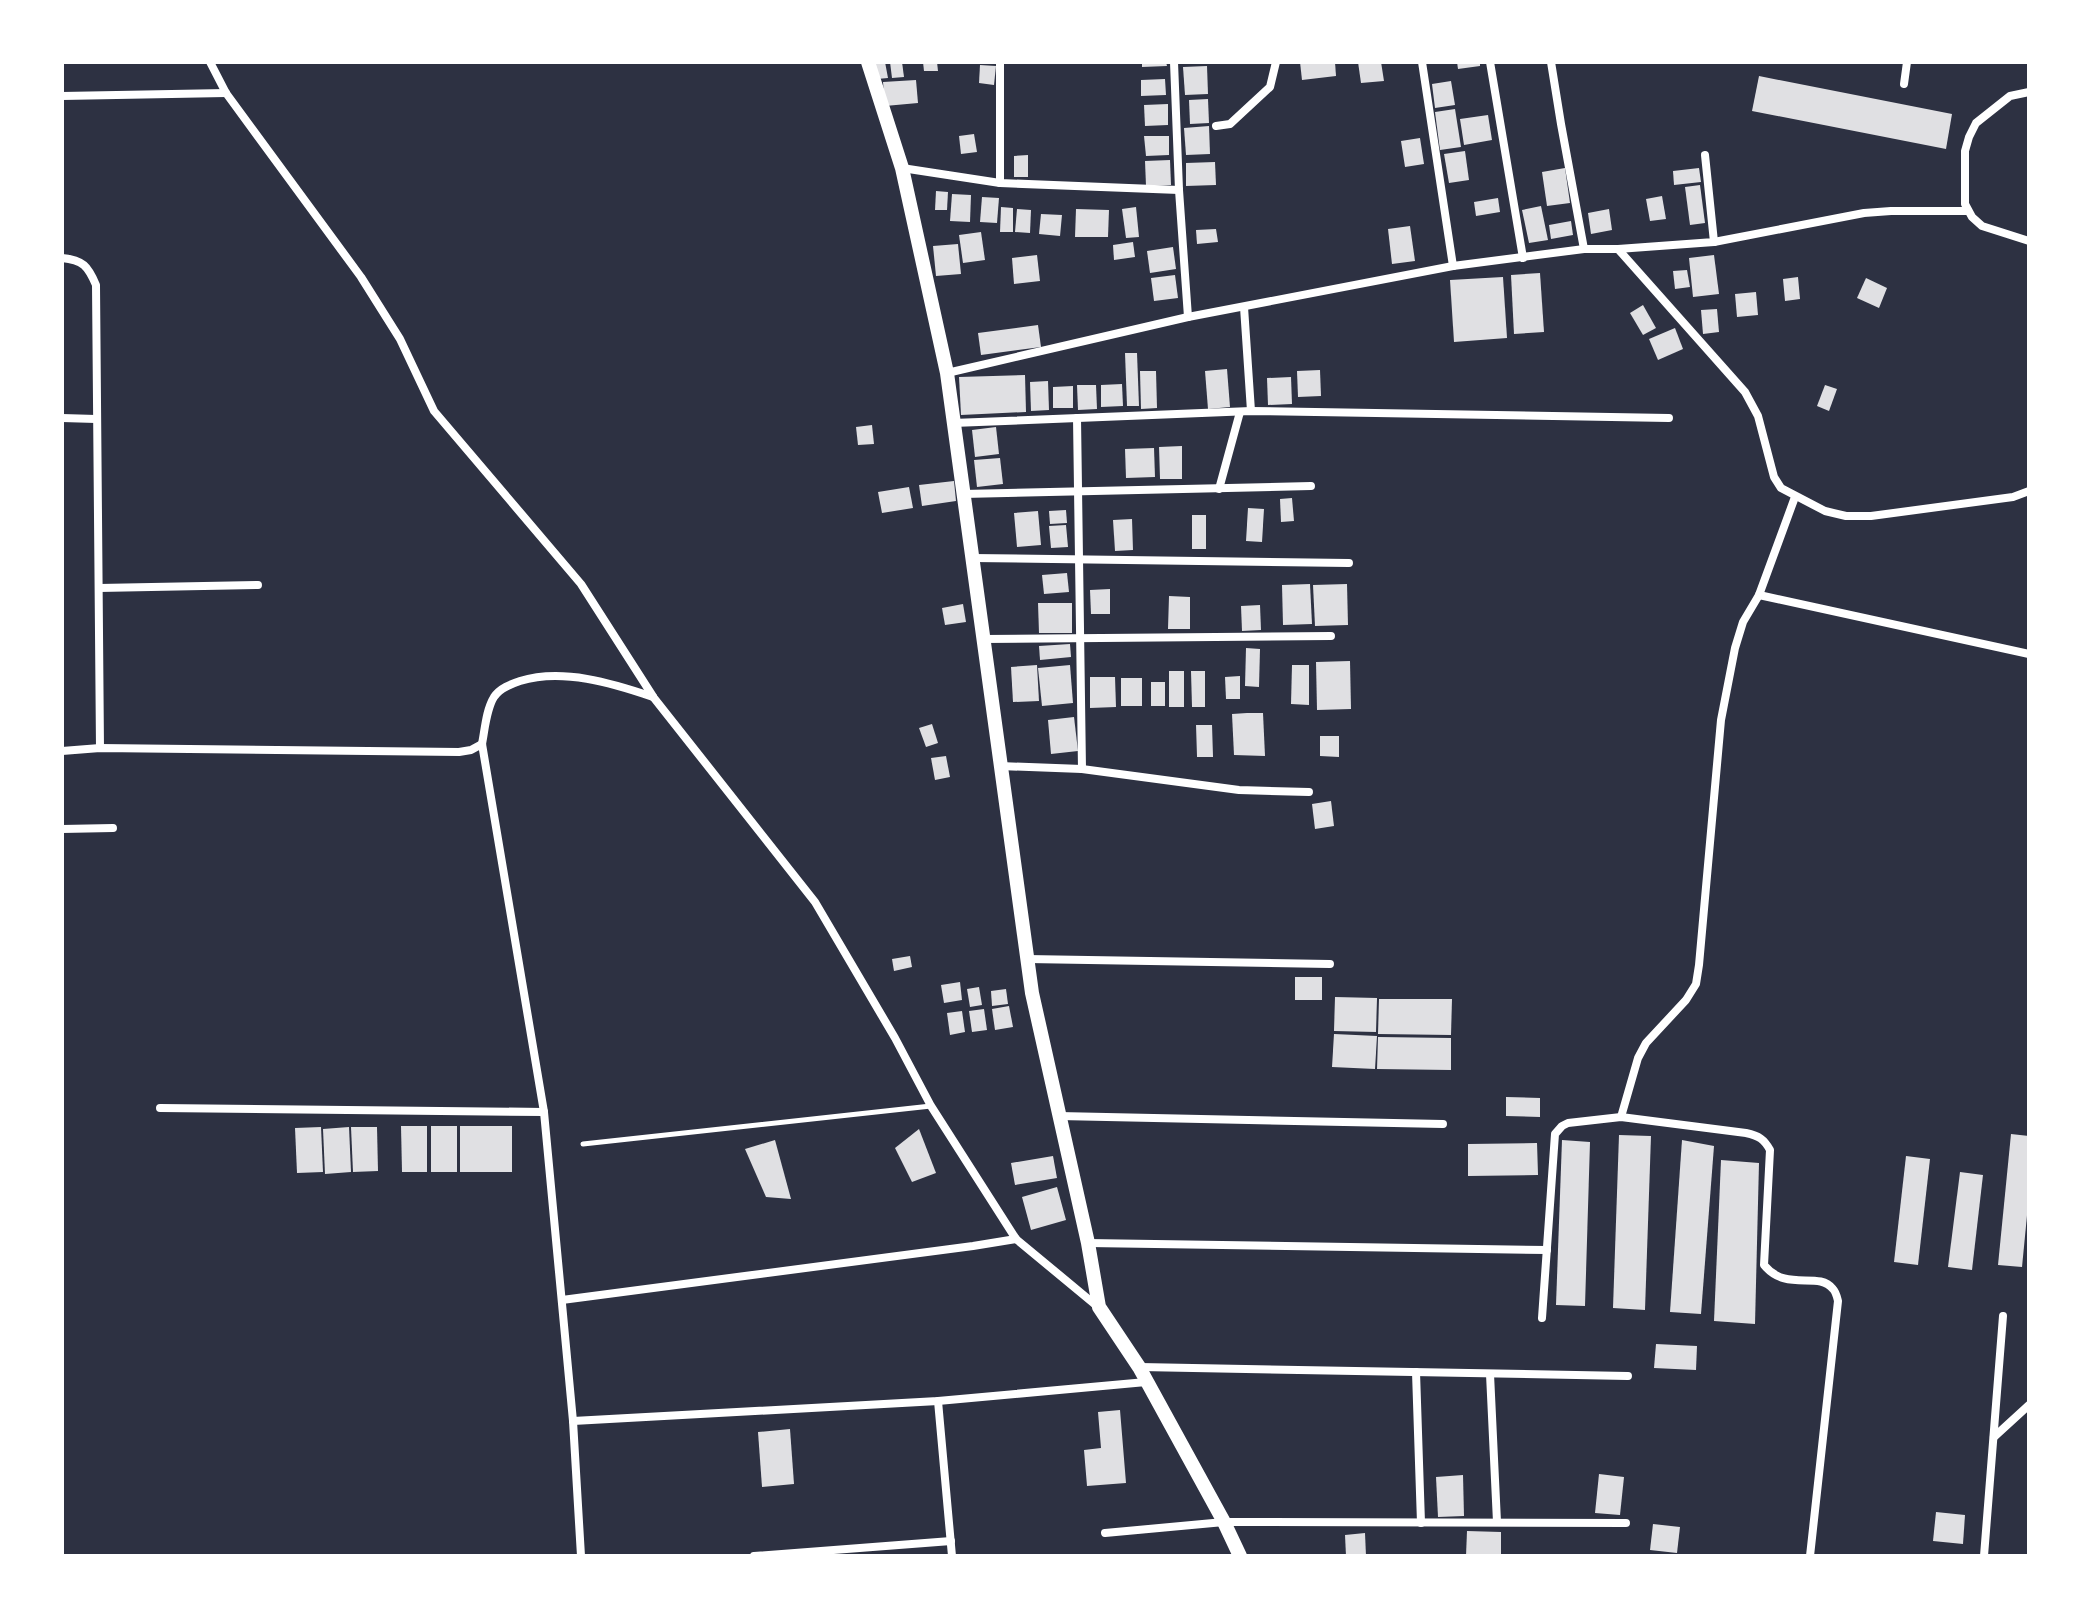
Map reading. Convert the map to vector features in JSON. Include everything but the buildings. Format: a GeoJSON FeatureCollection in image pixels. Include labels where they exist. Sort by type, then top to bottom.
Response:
{"type":"FeatureCollection","features":[{"type":"Feature","properties":{"kind":"street"},"geometry":{"type":"LineString","coordinates":[[210,62],[226,93],[361,277],[400,339],[434,411],[581,584],[654,698],[815,902],[931,1106],[1016,1239],[1099,1307],[1139,1367],[1240,1556]]}},
{"type":"Feature","properties":{"kind":"street"},"geometry":{"type":"LineString","coordinates":[[868,62],[902,168],[947,373],[1032,993],[1088,1243],[1099,1307]]}},
{"type":"Feature","properties":{"kind":"street"},"geometry":{"type":"LineString","coordinates":[[1000,62],[1000,183]]}},
{"type":"Feature","properties":{"kind":"street"},"geometry":{"type":"LineString","coordinates":[[1174,62],[1188,317]]}},
{"type":"Feature","properties":{"kind":"street"},"geometry":{"type":"LineString","coordinates":[[1216,126],[1230,124],[1270,87],[1276,62]]}},
{"type":"Feature","properties":{"kind":"street"},"geometry":{"type":"LineString","coordinates":[[1422,62],[1453,266]]}},
{"type":"Feature","properties":{"kind":"street"},"geometry":{"type":"LineString","coordinates":[[1490,62],[1523,258]]}},
{"type":"Feature","properties":{"kind":"street"},"geometry":{"type":"LineString","coordinates":[[1551,62],[1584,249]]}},
{"type":"Feature","properties":{"kind":"street"},"geometry":{"type":"LineString","coordinates":[[1904,84],[1907,62]]}},
{"type":"Feature","properties":{"kind":"street"},"geometry":{"type":"LineString","coordinates":[[2029,92],[2010,96],[1976,123],[1965,151],[1965,204],[1968,211],[1982,226],[2029,241]]}},
{"type":"Feature","properties":{"kind":"street"},"geometry":{"type":"LineString","coordinates":[[62,96],[226,93]]}},
{"type":"Feature","properties":{"kind":"street"},"geometry":{"type":"LineString","coordinates":[[1705,155],[1714,242]]}},
{"type":"Feature","properties":{"kind":"street"},"geometry":{"type":"LineString","coordinates":[[902,168],[1000,183],[1179,190]]}},
{"type":"Feature","properties":{"kind":"street"},"geometry":{"type":"LineString","coordinates":[[947,373],[1188,317],[1453,266],[1584,249],[1714,242],[1864,213],[1968,211]]}},
{"type":"Feature","properties":{"kind":"street"},"geometry":{"type":"LineString","coordinates":[[1618,249],[1745,392],[1758,416],[1774,477],[1781,488],[1795,497],[1825,511],[1846,516],[1871,516],[2013,497],[2029,491]]}},
{"type":"Feature","properties":{"kind":"street"},"geometry":{"type":"LineString","coordinates":[[62,258],[75,259],[89,268],[96,285],[100,748]]}},
{"type":"Feature","properties":{"kind":"street"},"geometry":{"type":"LineString","coordinates":[[1244,307],[1251,411]]}},
{"type":"Feature","properties":{"kind":"street"},"geometry":{"type":"LineString","coordinates":[[953,423],[1251,411],[1669,418]]}},
{"type":"Feature","properties":{"kind":"street"},"geometry":{"type":"LineString","coordinates":[[1219,489],[1240,412]]}},
{"type":"Feature","properties":{"kind":"street"},"geometry":{"type":"LineString","coordinates":[[62,418],[96,419]]}},
{"type":"Feature","properties":{"kind":"street"},"geometry":{"type":"LineString","coordinates":[[1077,418],[1082,769]]}},
{"type":"Feature","properties":{"kind":"street"},"geometry":{"type":"LineString","coordinates":[[963,494],[1311,486]]}},
{"type":"Feature","properties":{"kind":"street"},"geometry":{"type":"LineString","coordinates":[[1621,1117],[1638,1058],[1646,1043],[1686,1000],[1696,984],[1721,720],[1735,648],[1743,622],[1759,595],[1795,497]]}},
{"type":"Feature","properties":{"kind":"street"},"geometry":{"type":"LineString","coordinates":[[972,558],[1349,563]]}},
{"type":"Feature","properties":{"kind":"street"},"geometry":{"type":"LineString","coordinates":[[99,588],[258,585]]}},
{"type":"Feature","properties":{"kind":"street"},"geometry":{"type":"LineString","coordinates":[[1759,595],[2029,654]]}},
{"type":"Feature","properties":{"kind":"street"},"geometry":{"type":"LineString","coordinates":[[983,639],[1331,636]]}},
{"type":"Feature","properties":{"kind":"street"},"geometry":{"type":"LineString","coordinates":[[581,1556],[573,1421],[544,1112],[482,744],[495,694],[506,686],[530,678],[545,675],[601,681],[654,698]]}},
{"type":"Feature","properties":{"kind":"street"},"geometry":{"type":"LineString","coordinates":[[62,751],[100,748],[459,752],[482,744]]}},
{"type":"Feature","properties":{"kind":"street"},"geometry":{"type":"LineString","coordinates":[[1000,766],[1082,769],[1239,790],[1309,792]]}},
{"type":"Feature","properties":{"kind":"street"},"geometry":{"type":"LineString","coordinates":[[62,829],[113,828]]}},
{"type":"Feature","properties":{"kind":"street"},"geometry":{"type":"LineString","coordinates":[[1027,959],[1330,964]]}},
{"type":"Feature","properties":{"kind":"street"},"geometry":{"type":"LineString","coordinates":[[160,1108],[544,1112]]}},
{"type":"Feature","properties":{"kind":"street"},"geometry":{"type":"LineString","coordinates":[[1059,1116],[1443,1124]]}},
{"type":"Feature","properties":{"kind":"street"},"geometry":{"type":"LineString","coordinates":[[1542,1318],[1555,1134],[1562,1126],[1621,1117],[1746,1133],[1764,1140],[1770,1150],[1764,1265],[1771,1274],[1782,1280],[1822,1281],[1832,1287],[1838,1301],[1810,1556]]}},
{"type":"Feature","properties":{"kind":"street"},"geometry":{"type":"LineString","coordinates":[[562,1300],[1016,1239]]}},
{"type":"Feature","properties":{"kind":"street"},"geometry":{"type":"LineString","coordinates":[[1088,1243],[1547,1250]]}},
{"type":"Feature","properties":{"kind":"street"},"geometry":{"type":"LineString","coordinates":[[1984,1556],[2003,1316]]}},
{"type":"Feature","properties":{"kind":"street"},"geometry":{"type":"LineString","coordinates":[[1139,1367],[1628,1376]]}},
{"type":"Feature","properties":{"kind":"street"},"geometry":{"type":"LineString","coordinates":[[1416,1372],[1421,1523]]}},
{"type":"Feature","properties":{"kind":"street"},"geometry":{"type":"LineString","coordinates":[[1490,1374],[1497,1522]]}},
{"type":"Feature","properties":{"kind":"street"},"geometry":{"type":"LineString","coordinates":[[573,1421],[938,1401],[1146,1382]]}},
{"type":"Feature","properties":{"kind":"street"},"geometry":{"type":"LineString","coordinates":[[938,1401],[952,1556]]}},
{"type":"Feature","properties":{"kind":"street"},"geometry":{"type":"LineString","coordinates":[[1993,1437],[2029,1405]]}},
{"type":"Feature","properties":{"kind":"street"},"geometry":{"type":"LineString","coordinates":[[1105,1533],[1224,1522],[1626,1523]]}},
{"type":"Feature","properties":{"kind":"street"},"geometry":{"type":"LineString","coordinates":[[754,1556],[951,1541]]}},
{"type":"Feature","properties":{"kind":"lane"},"geometry":{"type":"LineString","coordinates":[[583,1144],[931,1106]]}}]}
